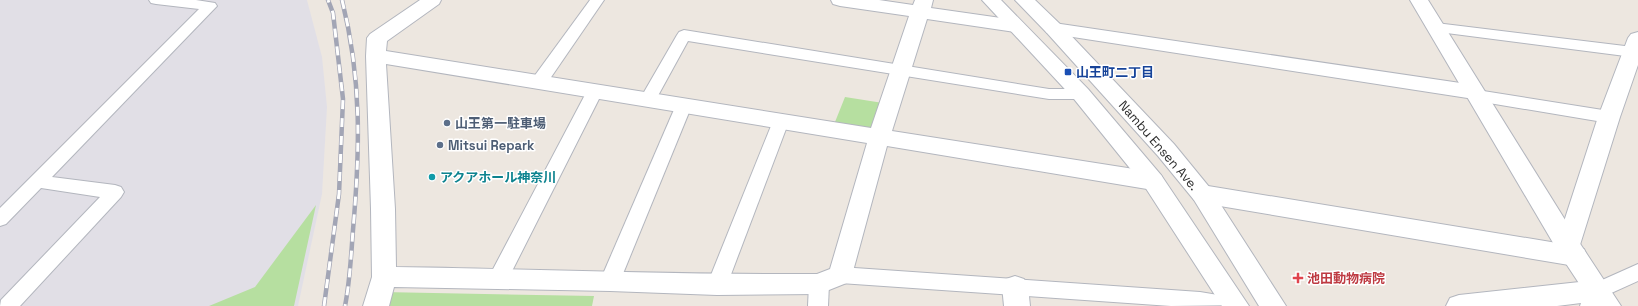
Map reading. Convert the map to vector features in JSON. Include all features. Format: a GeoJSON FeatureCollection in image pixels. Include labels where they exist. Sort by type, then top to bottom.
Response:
{"type":"FeatureCollection","features":[{"type":"Feature","properties":{"kind":"street"},"geometry":{"type":"LineString","coordinates":[[376,306],[384,278],[383,209],[376,38],[432,0]]}},
{"type":"Feature","properties":{"kind":"street"},"geometry":{"type":"LineString","coordinates":[[840,0],[922,6],[1015,26]]}},
{"type":"Feature","properties":{"kind":"street","name":"Nambu Ensen Ave."},"geometry":{"type":"LineString","coordinates":[[991,0],[1081,94],[1153,181],[1236,305]]}},
{"type":"Feature","properties":{"kind":"street","name":"Nambu Ensen Ave."},"geometry":{"type":"LineString","coordinates":[[1024,0],[1054,29],[1161,144],[1202,194],[1274,306]]}},
{"type":"Feature","properties":{"kind":"street"},"geometry":{"type":"LineString","coordinates":[[1419,0],[1572,251],[1600,301],[1459,306]]}},
{"type":"Feature","properties":{"kind":"street"},"geometry":{"type":"LineString","coordinates":[[384,278],[610,281],[826,288],[902,71],[922,6]]}},
{"type":"Feature","properties":{"kind":"street"},"geometry":{"type":"LineString","coordinates":[[1054,29],[1475,94]]}},
{"type":"Feature","properties":{"kind":"street"},"geometry":{"type":"LineString","coordinates":[[1572,251],[1609,117],[1635,45]]}},
{"type":"Feature","properties":{"kind":"street"},"geometry":{"type":"LineString","coordinates":[[376,56],[1153,181]]}},
{"type":"Feature","properties":{"kind":"street"},"geometry":{"type":"LineString","coordinates":[[1202,194],[1572,251]]}},
{"type":"Feature","properties":{"kind":"lane"},"geometry":{"type":"LineString","coordinates":[[0,219],[210,6],[156,0]]}},
{"type":"Feature","properties":{"kind":"lane"},"geometry":{"type":"LineString","coordinates":[[539,82],[597,0]]}},
{"type":"Feature","properties":{"kind":"lane"},"geometry":{"type":"LineString","coordinates":[[1436,28],[1635,45]]}},
{"type":"Feature","properties":{"kind":"lane"},"geometry":{"type":"LineString","coordinates":[[648,100],[684,35],[1049,94],[1081,94]]}},
{"type":"Feature","properties":{"kind":"lane"},"geometry":{"type":"LineString","coordinates":[[498,280],[596,91]]}},
{"type":"Feature","properties":{"kind":"lane"},"geometry":{"type":"LineString","coordinates":[[1475,94],[1609,117]]}},
{"type":"Feature","properties":{"kind":"lane"},"geometry":{"type":"LineString","coordinates":[[610,281],[684,105]]}},
{"type":"Feature","properties":{"kind":"lane"},"geometry":{"type":"LineString","coordinates":[[717,285],[781,121]]}},
{"type":"Feature","properties":{"kind":"lane"},"geometry":{"type":"LineString","coordinates":[[8,306],[115,192],[37,181]]}},
{"type":"Feature","properties":{"kind":"lane"},"geometry":{"type":"LineString","coordinates":[[1600,301],[1638,272]]}},
{"type":"Feature","properties":{"kind":"lane"},"geometry":{"type":"LineString","coordinates":[[826,288],[1016,296],[1200,300],[1236,305]]}},
{"type":"Feature","properties":{"kind":"shaded area"},"geometry":{"type":"Polygon","coordinates":[[[0,0],[307,0],[322,57],[327,107],[322,194],[298,306],[0,306],[0,0]]]}},
{"type":"Feature","properties":{"kind":"green space"},"geometry":{"type":"Polygon","coordinates":[[[845,97],[883,103],[874,128],[833,127],[845,97]]]}},
{"type":"Feature","properties":{"kind":"green space"},"geometry":{"type":"Polygon","coordinates":[[[316,205],[294,306],[209,306],[255,287],[316,205]]]}},
{"type":"Feature","properties":{"kind":"green space"},"geometry":{"type":"Polygon","coordinates":[[[382,292],[594,296],[592,306],[379,306],[382,292]]]}},
{"type":"Feature","properties":{"kind":"railway"},"geometry":{"type":"LineString","coordinates":[[324,306],[339,194],[343,99],[333,13],[328,0]]}},
{"type":"Feature","properties":{"kind":"railway"},"geometry":{"type":"LineString","coordinates":[[342,0],[349,30],[353,58],[358,115],[357,171],[349,278],[345,306]]}},
{"type":"Feature","properties":{"kind":"place","name":"山王町二丁目"},"geometry":{"type":"Point","coordinates":[1068,72]}},
{"type":"Feature","properties":{"kind":"place","name":"山王第一駐車場"},"geometry":{"type":"Point","coordinates":[447,123]}},
{"type":"Feature","properties":{"kind":"place","name":"Mitsui Repark"},"geometry":{"type":"Point","coordinates":[440,145]}},
{"type":"Feature","properties":{"kind":"place","name":"アクアホール神奈川"},"geometry":{"type":"Point","coordinates":[432,177]}},
{"type":"Feature","properties":{"kind":"place","name":"池田動物病院"},"geometry":{"type":"Point","coordinates":[1298,278]}}]}
